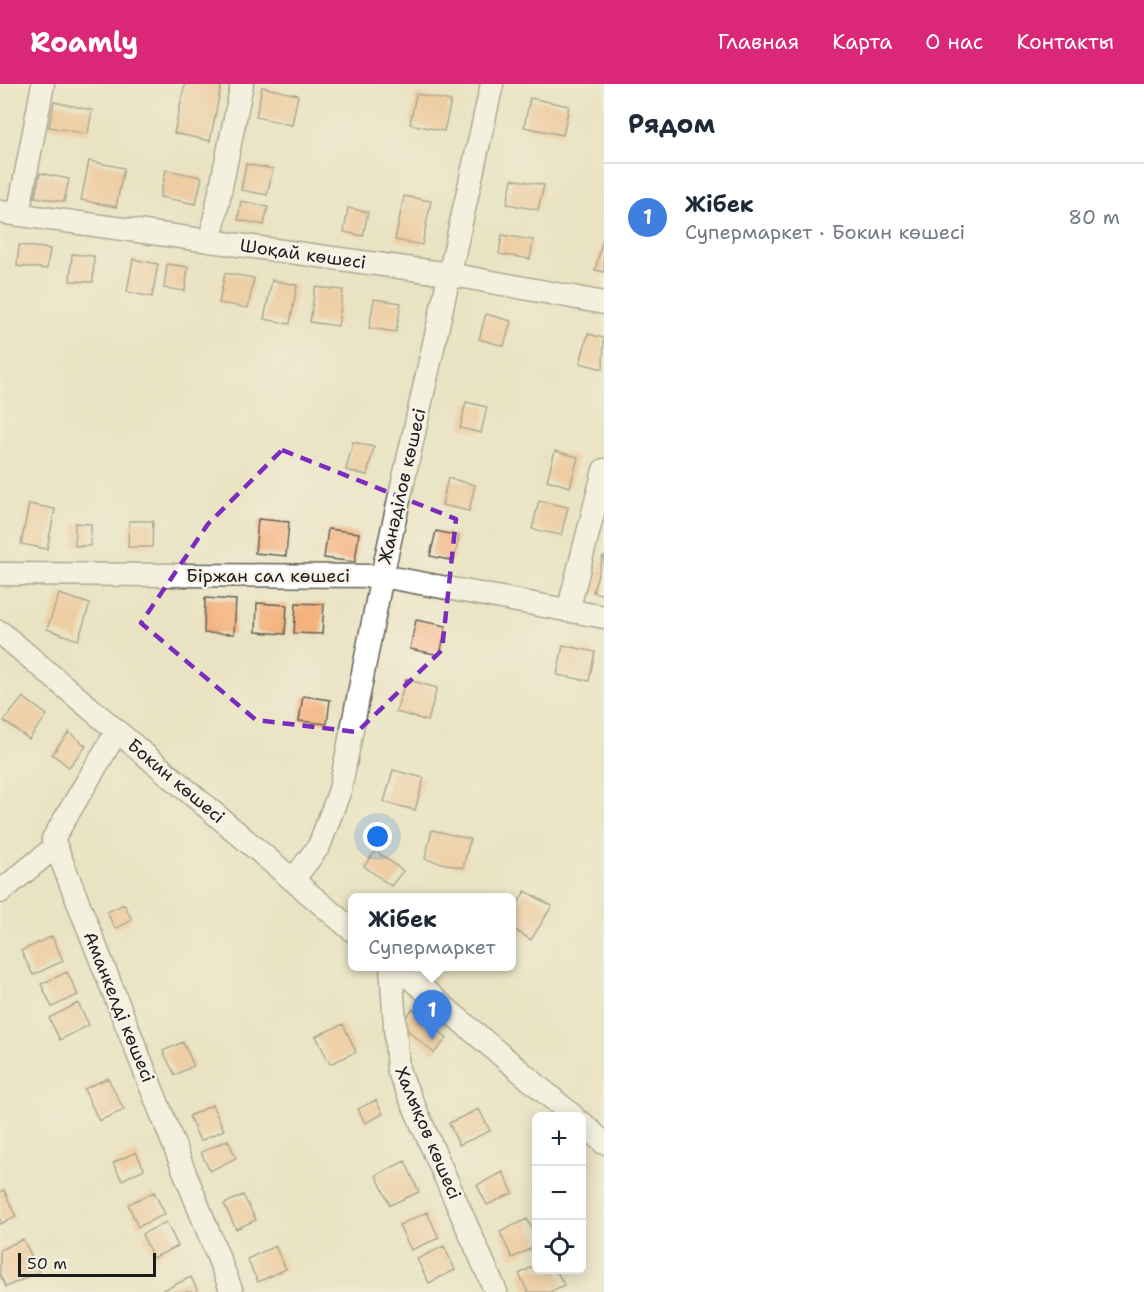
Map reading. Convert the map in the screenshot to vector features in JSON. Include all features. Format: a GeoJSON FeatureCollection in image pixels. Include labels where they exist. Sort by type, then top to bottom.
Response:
{"type":"FeatureCollection","features":[{"type":"Feature","properties":{"kind":"street"},"geometry":{"type":"LineString","coordinates":[[9,213],[43,84]]}},
{"type":"Feature","properties":{"kind":"street"},"geometry":{"type":"LineString","coordinates":[[210,241],[242,84]]}},
{"type":"Feature","properties":{"kind":"street","name":"Жанәділов көшесі"},"geometry":{"type":"LineString","coordinates":[[293,880],[319,846],[340,790],[382,576],[492,84]]}},
{"type":"Feature","properties":{"kind":"street","name":"Шоқай көшесі"},"geometry":{"type":"LineString","coordinates":[[9,213],[449,274],[604,303]]}},
{"type":"Feature","properties":{"kind":"street"},"geometry":{"type":"LineString","coordinates":[[567,611],[604,470]]}},
{"type":"Feature","properties":{"kind":"street","name":"Біржан сал көшесі"},"geometry":{"type":"LineString","coordinates":[[0,574],[382,576],[604,617]]}},
{"type":"Feature","properties":{"kind":"street","name":"Бокин көшесі"},"geometry":{"type":"LineString","coordinates":[[0,632],[348,927]]}},
{"type":"Feature","properties":{"kind":"street"},"geometry":{"type":"LineString","coordinates":[[0,892],[56,846],[53,839],[117,731]]}},
{"type":"Feature","properties":{"kind":"street","name":"Аманкелді көшесі"},"geometry":{"type":"LineString","coordinates":[[56,846],[232,1292]]}},
{"type":"Feature","properties":{"kind":"street","name":"Халықов көшесі"},"geometry":{"type":"LineString","coordinates":[[391,971],[398,1071],[496,1292]]}},
{"type":"Feature","properties":{"kind":"street"},"geometry":{"type":"LineString","coordinates":[[402,971],[568,1112]]}},
{"type":"Feature","properties":{"kind":"street"},"geometry":{"type":"LineString","coordinates":[[586,1127],[604,1143]]}},
{"type":"Feature","properties":{"kind":"highlighted area"},"geometry":{"type":"Polygon","coordinates":[[[282,450],[456,519],[442,650],[357,732],[256,720],[141,623],[208,524],[282,450]]]}},
{"type":"Feature","properties":{"kind":"building"},"geometry":{"type":"Polygon","coordinates":[[[185,84],[221,87],[210,141],[174,133],[185,84]]]}},
{"type":"Feature","properties":{"kind":"building"},"geometry":{"type":"Polygon","coordinates":[[[262,87],[298,95],[292,125],[256,117],[262,87]]]}},
{"type":"Feature","properties":{"kind":"building"},"geometry":{"type":"Polygon","coordinates":[[[416,94],[451,101],[444,131],[410,124],[416,94]]]}},
{"type":"Feature","properties":{"kind":"building"},"geometry":{"type":"Polygon","coordinates":[[[530,98],[569,106],[563,135],[524,127],[530,98]]]}},
{"type":"Feature","properties":{"kind":"building"},"geometry":{"type":"Polygon","coordinates":[[[54,102],[92,110],[88,134],[49,127],[54,102]]]}},
{"type":"Feature","properties":{"kind":"building"},"geometry":{"type":"Polygon","coordinates":[[[89,161],[124,168],[116,207],[81,200],[89,161]]]}},
{"type":"Feature","properties":{"kind":"building"},"geometry":{"type":"Polygon","coordinates":[[[246,164],[273,169],[267,195],[241,190],[246,164]]]}},
{"type":"Feature","properties":{"kind":"building"},"geometry":{"type":"Polygon","coordinates":[[[166,170],[202,177],[196,204],[160,197],[166,170]]]}},
{"type":"Feature","properties":{"kind":"building"},"geometry":{"type":"Polygon","coordinates":[[[40,173],[69,179],[64,202],[35,197],[40,173]]]}},
{"type":"Feature","properties":{"kind":"building"},"geometry":{"type":"Polygon","coordinates":[[[512,179],[544,185],[538,210],[507,204],[512,179]]]}},
{"type":"Feature","properties":{"kind":"building"},"geometry":{"type":"Polygon","coordinates":[[[404,196],[431,201],[422,245],[395,240],[404,196]]]}},
{"type":"Feature","properties":{"kind":"building"},"geometry":{"type":"Polygon","coordinates":[[[241,201],[268,207],[264,225],[238,220],[241,201]]]}},
{"type":"Feature","properties":{"kind":"building"},"geometry":{"type":"Polygon","coordinates":[[[348,208],[368,212],[363,236],[344,232],[348,208]]]}},
{"type":"Feature","properties":{"kind":"building"},"geometry":{"type":"Polygon","coordinates":[[[502,235],[533,240],[530,259],[499,254],[502,235]]]}},
{"type":"Feature","properties":{"kind":"building"},"geometry":{"type":"Polygon","coordinates":[[[602,243],[604,244],[604,272],[595,270],[602,243]]]}},
{"type":"Feature","properties":{"kind":"building"},"geometry":{"type":"Polygon","coordinates":[[[19,245],[50,249],[47,269],[17,266],[19,245]]]}},
{"type":"Feature","properties":{"kind":"building"},"geometry":{"type":"Polygon","coordinates":[[[72,254],[94,256],[93,282],[70,281],[72,254]]]}},
{"type":"Feature","properties":{"kind":"building"},"geometry":{"type":"Polygon","coordinates":[[[133,259],[158,264],[152,297],[127,292],[133,259]]]}},
{"type":"Feature","properties":{"kind":"building"},"geometry":{"type":"Polygon","coordinates":[[[167,264],[188,267],[185,291],[164,288],[167,264]]]}},
{"type":"Feature","properties":{"kind":"building"},"geometry":{"type":"Polygon","coordinates":[[[225,273],[254,278],[248,308],[219,303],[225,273]]]}},
{"type":"Feature","properties":{"kind":"building"},"geometry":{"type":"Polygon","coordinates":[[[272,280],[297,285],[290,324],[264,319],[272,280]]]}},
{"type":"Feature","properties":{"kind":"building"},"geometry":{"type":"Polygon","coordinates":[[[315,287],[343,290],[338,326],[310,322],[315,287]]]}},
{"type":"Feature","properties":{"kind":"building"},"geometry":{"type":"Polygon","coordinates":[[[374,299],[401,303],[396,332],[369,328],[374,299]]]}},
{"type":"Feature","properties":{"kind":"building"},"geometry":{"type":"Polygon","coordinates":[[[486,314],[511,321],[504,346],[479,339],[486,314]]]}},
{"type":"Feature","properties":{"kind":"building"},"geometry":{"type":"Polygon","coordinates":[[[588,334],[604,338],[603,369],[580,363],[588,334]]]}},
{"type":"Feature","properties":{"kind":"building"},"geometry":{"type":"Polygon","coordinates":[[[466,402],[487,407],[481,433],[460,428],[466,402]]]}},
{"type":"Feature","properties":{"kind":"building"},"geometry":{"type":"Polygon","coordinates":[[[353,442],[374,447],[367,475],[346,470],[353,442]]]}},
{"type":"Feature","properties":{"kind":"building"},"geometry":{"type":"Polygon","coordinates":[[[555,451],[578,457],[570,487],[547,480],[555,451]]]}},
{"type":"Feature","properties":{"kind":"building"},"geometry":{"type":"Polygon","coordinates":[[[448,478],[475,485],[469,511],[442,505],[448,478]]]}},
{"type":"Feature","properties":{"kind":"building"},"geometry":{"type":"Polygon","coordinates":[[[539,501],[568,507],[561,535],[532,529],[539,501]]]}},
{"type":"Feature","properties":{"kind":"building"},"geometry":{"type":"Polygon","coordinates":[[[29,504],[55,509],[47,549],[21,544],[29,504]]]}},
{"type":"Feature","properties":{"kind":"building"},"geometry":{"type":"Polygon","coordinates":[[[258,519],[289,522],[286,556],[255,553],[258,519]]]}},
{"type":"Feature","properties":{"kind":"building"},"geometry":{"type":"Polygon","coordinates":[[[129,521],[153,521],[152,547],[128,547],[129,521]]]}},
{"type":"Feature","properties":{"kind":"building"},"geometry":{"type":"Polygon","coordinates":[[[75,523],[91,524],[90,546],[75,546],[75,523]]]}},
{"type":"Feature","properties":{"kind":"building"},"geometry":{"type":"Polygon","coordinates":[[[328,529],[359,533],[355,562],[324,558],[328,529]]]}},
{"type":"Feature","properties":{"kind":"building"},"geometry":{"type":"Polygon","coordinates":[[[436,531],[459,536],[454,561],[430,556],[436,531]]]}},
{"type":"Feature","properties":{"kind":"building"},"geometry":{"type":"Polygon","coordinates":[[[604,556],[604,595],[593,592],[604,556]]]}},
{"type":"Feature","properties":{"kind":"building"},"geometry":{"type":"Polygon","coordinates":[[[59,594],[90,604],[78,640],[47,629],[59,594]]]}},
{"type":"Feature","properties":{"kind":"building"},"geometry":{"type":"Polygon","coordinates":[[[205,598],[236,600],[234,634],[204,633],[205,598]]]}},
{"type":"Feature","properties":{"kind":"building"},"geometry":{"type":"Polygon","coordinates":[[[257,603],[287,605],[285,634],[256,632],[257,603]]]}},
{"type":"Feature","properties":{"kind":"building"},"geometry":{"type":"Polygon","coordinates":[[[296,603],[324,604],[322,634],[294,633],[296,603]]]}},
{"type":"Feature","properties":{"kind":"building"},"geometry":{"type":"Polygon","coordinates":[[[416,620],[446,626],[440,655],[410,649],[416,620]]]}},
{"type":"Feature","properties":{"kind":"building"},"geometry":{"type":"Polygon","coordinates":[[[563,645],[595,652],[589,681],[557,675],[563,645]]]}},
{"type":"Feature","properties":{"kind":"building"},"geometry":{"type":"Polygon","coordinates":[[[406,679],[437,688],[428,721],[396,712],[406,679]]]}},
{"type":"Feature","properties":{"kind":"building"},"geometry":{"type":"Polygon","coordinates":[[[303,696],[330,700],[327,724],[299,721],[303,696]]]}},
{"type":"Feature","properties":{"kind":"building"},"geometry":{"type":"Polygon","coordinates":[[[23,697],[47,715],[29,739],[4,721],[23,697]]]}},
{"type":"Feature","properties":{"kind":"building"},"geometry":{"type":"Polygon","coordinates":[[[69,732],[86,746],[69,767],[52,754],[69,732]]]}},
{"type":"Feature","properties":{"kind":"building"},"geometry":{"type":"Polygon","coordinates":[[[393,770],[424,778],[415,810],[384,802],[393,770]]]}},
{"type":"Feature","properties":{"kind":"building"},"geometry":{"type":"Polygon","coordinates":[[[432,830],[470,839],[463,868],[425,859],[432,830]]]}},
{"type":"Feature","properties":{"kind":"building"},"geometry":{"type":"Polygon","coordinates":[[[376,851],[403,871],[391,886],[364,866],[376,851]]]}},
{"type":"Feature","properties":{"kind":"building"},"geometry":{"type":"Polygon","coordinates":[[[525,891],[552,906],[531,940],[516,931],[516,907],[525,891]]]}},
{"type":"Feature","properties":{"kind":"building"},"geometry":{"type":"Polygon","coordinates":[[[124,904],[132,920],[115,929],[107,912],[124,904]]]}},
{"type":"Feature","properties":{"kind":"building"},"geometry":{"type":"Polygon","coordinates":[[[52,936],[63,961],[33,975],[21,951],[52,936]]]}},
{"type":"Feature","properties":{"kind":"building"},"geometry":{"type":"Polygon","coordinates":[[[67,972],[78,995],[52,1007],[41,984],[67,972]]]}},
{"type":"Feature","properties":{"kind":"building"},"geometry":{"type":"Polygon","coordinates":[[[78,1003],[89,1025],[60,1040],[49,1018],[78,1003]]]}},
{"type":"Feature","properties":{"kind":"building"},"geometry":{"type":"Polygon","coordinates":[[[413,1009],[447,1038],[434,1053],[400,1024],[413,1009]]]}},
{"type":"Feature","properties":{"kind":"building"},"geometry":{"type":"Polygon","coordinates":[[[343,1024],[356,1052],[330,1064],[316,1036],[343,1024]]]}},
{"type":"Feature","properties":{"kind":"building"},"geometry":{"type":"Polygon","coordinates":[[[183,1042],[194,1066],[175,1075],[163,1051],[183,1042]]]}},
{"type":"Feature","properties":{"kind":"building"},"geometry":{"type":"Polygon","coordinates":[[[108,1078],[124,1110],[99,1121],[84,1089],[108,1078]]]}},
{"type":"Feature","properties":{"kind":"building"},"geometry":{"type":"Polygon","coordinates":[[[376,1100],[383,1114],[365,1123],[358,1109],[376,1100]]]}},
{"type":"Feature","properties":{"kind":"building"},"geometry":{"type":"Polygon","coordinates":[[[212,1105],[224,1130],[200,1141],[189,1116],[212,1105]]]}},
{"type":"Feature","properties":{"kind":"building"},"geometry":{"type":"Polygon","coordinates":[[[479,1109],[490,1131],[459,1145],[449,1123],[479,1109]]]}},
{"type":"Feature","properties":{"kind":"building"},"geometry":{"type":"Polygon","coordinates":[[[228,1140],[236,1158],[210,1171],[201,1152],[228,1140]]]}},
{"type":"Feature","properties":{"kind":"building"},"geometry":{"type":"Polygon","coordinates":[[[136,1152],[144,1169],[122,1180],[113,1163],[136,1152]]]}},
{"type":"Feature","properties":{"kind":"building"},"geometry":{"type":"Polygon","coordinates":[[[405,1161],[419,1192],[390,1205],[376,1175],[405,1161]]]}},
{"type":"Feature","properties":{"kind":"building"},"geometry":{"type":"Polygon","coordinates":[[[503,1172],[513,1193],[487,1205],[477,1185],[503,1172]]]}},
{"type":"Feature","properties":{"kind":"building"},"geometry":{"type":"Polygon","coordinates":[[[4,1190],[16,1217],[0,1224],[0,1192],[4,1190]]]}},
{"type":"Feature","properties":{"kind":"building"},"geometry":{"type":"Polygon","coordinates":[[[154,1192],[165,1214],[138,1227],[128,1204],[154,1192]]]}},
{"type":"Feature","properties":{"kind":"building"},"geometry":{"type":"Polygon","coordinates":[[[243,1195],[256,1220],[236,1229],[224,1204],[243,1195]]]}},
{"type":"Feature","properties":{"kind":"building"},"geometry":{"type":"Polygon","coordinates":[[[427,1212],[439,1238],[411,1250],[399,1225],[427,1212]]]}},
{"type":"Feature","properties":{"kind":"building"},"geometry":{"type":"Polygon","coordinates":[[[527,1219],[532,1230],[532,1248],[512,1258],[500,1232],[527,1219]]]}},
{"type":"Feature","properties":{"kind":"building"},"geometry":{"type":"Polygon","coordinates":[[[166,1222],[178,1246],[153,1258],[142,1234],[166,1222]]]}},
{"type":"Feature","properties":{"kind":"building"},"geometry":{"type":"Polygon","coordinates":[[[23,1239],[39,1272],[6,1287],[0,1275],[0,1250],[23,1239]]]}},
{"type":"Feature","properties":{"kind":"building"},"geometry":{"type":"Polygon","coordinates":[[[275,1246],[286,1269],[258,1282],[247,1259],[275,1246]]]}},
{"type":"Feature","properties":{"kind":"building"},"geometry":{"type":"Polygon","coordinates":[[[444,1246],[455,1270],[429,1283],[417,1259],[444,1246]]]}},
{"type":"Feature","properties":{"kind":"building"},"geometry":{"type":"Polygon","coordinates":[[[532,1267],[532,1274],[558,1274],[564,1285],[550,1292],[528,1292],[519,1274],[532,1267]]]}},
{"type":"Feature","properties":{"kind":"building"},"geometry":{"type":"Polygon","coordinates":[[[191,1277],[198,1292],[159,1292],[191,1277]]]}},
{"type":"Feature","properties":{"kind":"place","name":"Жібек"},"geometry":{"type":"Point","coordinates":[432,1040]}}]}
